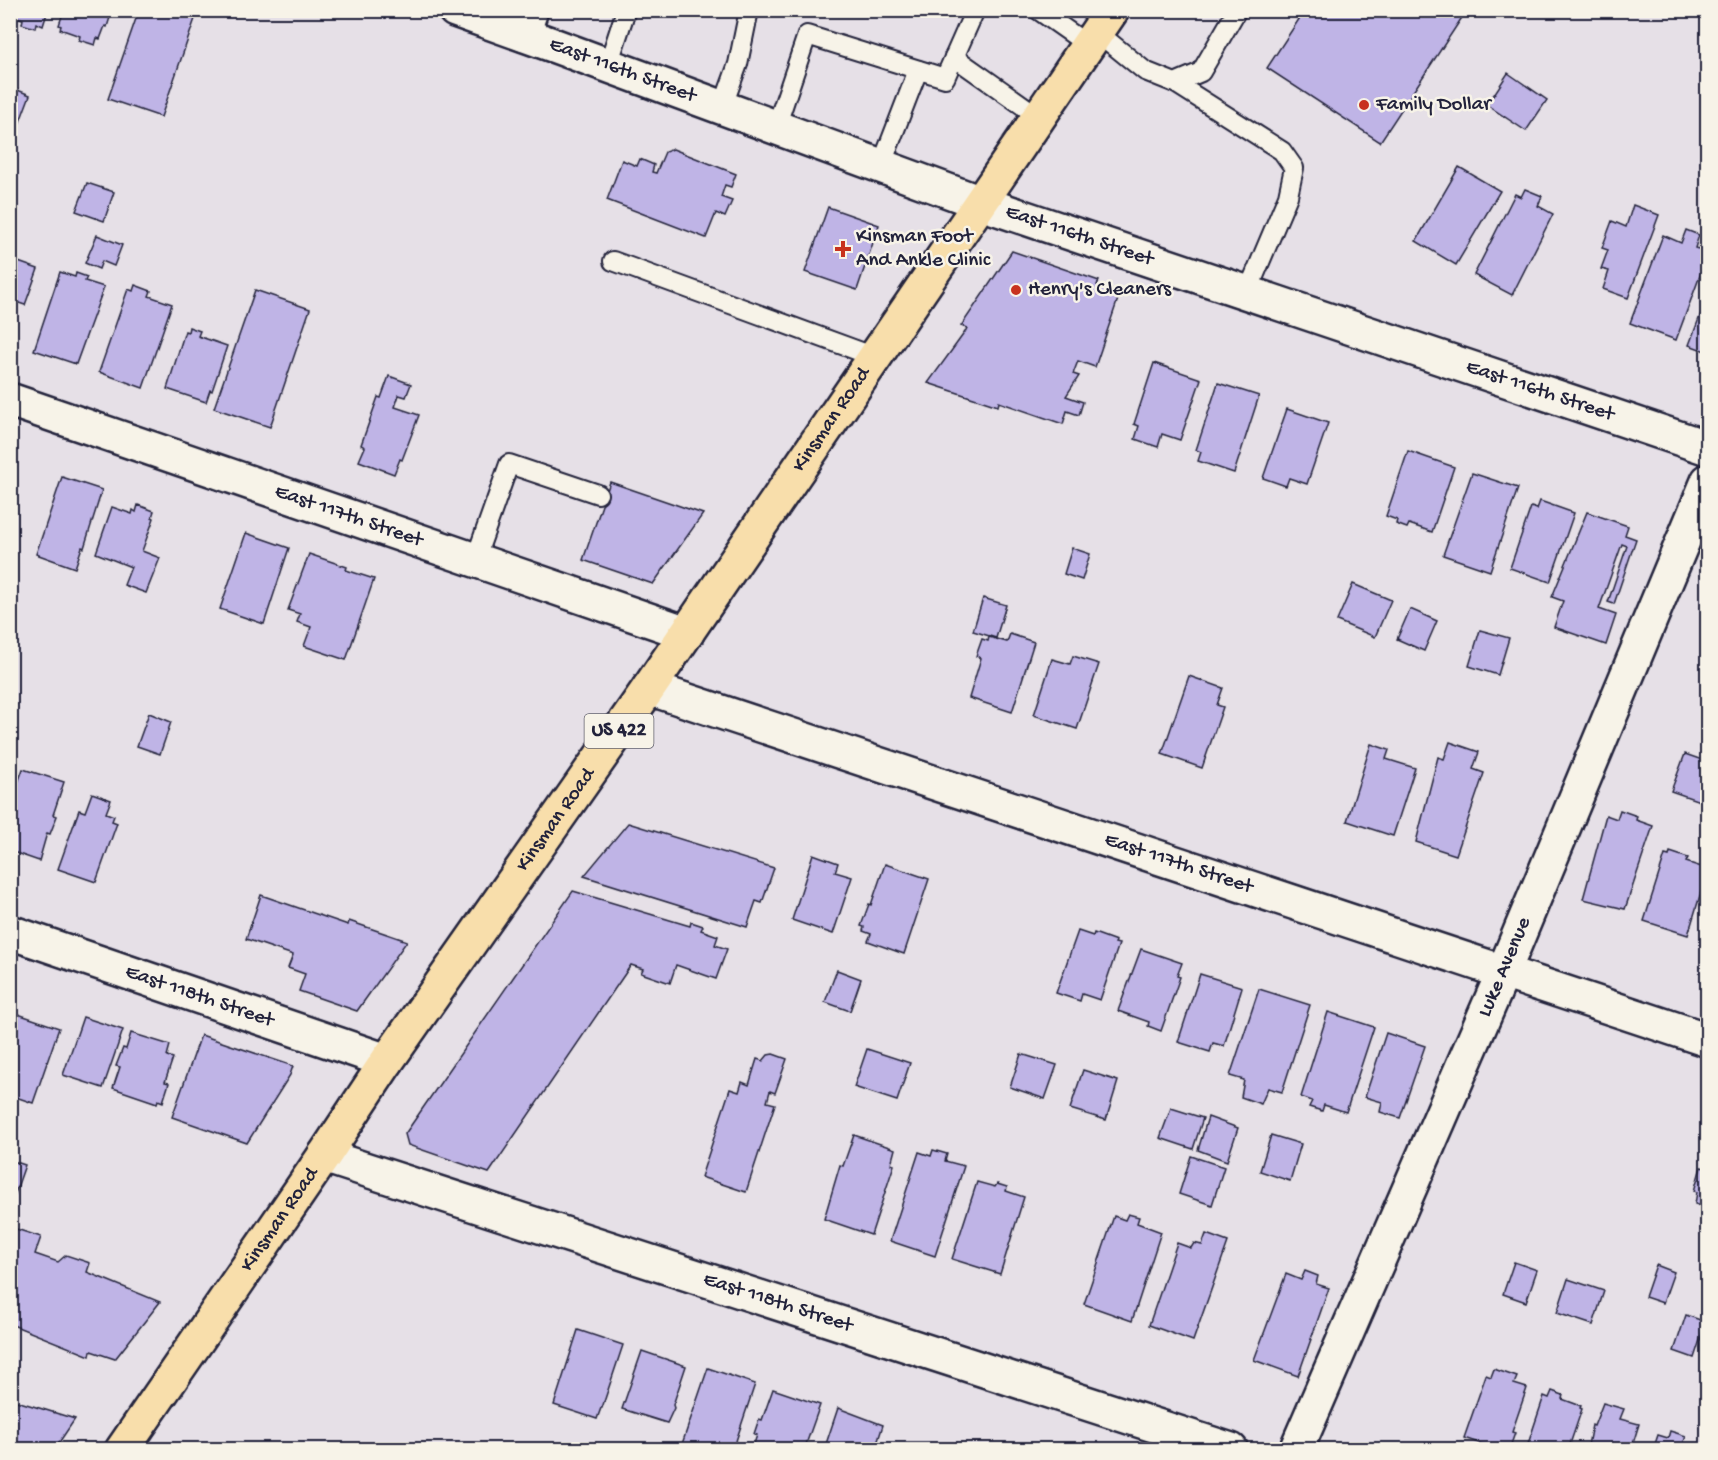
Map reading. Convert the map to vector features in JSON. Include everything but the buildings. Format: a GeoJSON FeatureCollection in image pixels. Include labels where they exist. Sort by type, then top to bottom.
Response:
{"type":"FeatureCollection","features":[{"type":"Feature","properties":{"kind":"main road","name":"Kinsman Road"},"geometry":{"type":"LineString","coordinates":[[122,1449],[387,1061],[687,633],[1099,29]]}},
{"type":"Feature","properties":{"kind":"street","name":"East 116th Street"},"geometry":{"type":"LineString","coordinates":[[456,10],[527,22],[608,65],[981,203],[1707,448]]}},
{"type":"Feature","properties":{"kind":"street","name":"East 117th Street"},"geometry":{"type":"LineString","coordinates":[[10,400],[687,633]]}},
{"type":"Feature","properties":{"kind":"street","name":"Luke Avenue"},"geometry":{"type":"LineString","coordinates":[[1296,1449],[1503,973],[1707,481]]}},
{"type":"Feature","properties":{"kind":"street","name":"East 117th Street"},"geometry":{"type":"LineString","coordinates":[[649,688],[1707,1040]]}},
{"type":"Feature","properties":{"kind":"street","name":"East 118th Street"},"geometry":{"type":"LineString","coordinates":[[10,932],[387,1061]]}},
{"type":"Feature","properties":{"kind":"street","name":"East 118th Street"},"geometry":{"type":"LineString","coordinates":[[324,1156],[1231,1449]]}},
{"type":"Feature","properties":{"kind":"lane"},"geometry":{"type":"LineString","coordinates":[[608,65],[626,10]]}},
{"type":"Feature","properties":{"kind":"lane"},"geometry":{"type":"LineString","coordinates":[[722,108],[738,64],[749,10]]}},
{"type":"Feature","properties":{"kind":"lane"},"geometry":{"type":"LineString","coordinates":[[776,127],[807,35],[945,78],[975,10]]}},
{"type":"Feature","properties":{"kind":"lane"},"geometry":{"type":"LineString","coordinates":[[1038,10],[1099,29],[1145,71],[1175,83],[1282,151],[1294,168],[1288,196],[1247,293]]}},
{"type":"Feature","properties":{"kind":"lane"},"geometry":{"type":"LineString","coordinates":[[1175,83],[1201,72],[1237,10]]}},
{"type":"Feature","properties":{"kind":"lane"},"geometry":{"type":"LineString","coordinates":[[954,57],[1039,117]]}},
{"type":"Feature","properties":{"kind":"lane"},"geometry":{"type":"LineString","coordinates":[[881,166],[918,70]]}},
{"type":"Feature","properties":{"kind":"lane"},"geometry":{"type":"LineString","coordinates":[[614,261],[875,357]]}},
{"type":"Feature","properties":{"kind":"lane"},"geometry":{"type":"LineString","coordinates":[[475,560],[509,464],[598,494]]}},
{"type":"Feature","properties":{"kind":"place","name":"Family Dollar"},"geometry":{"type":"Point","coordinates":[1364,105]}},
{"type":"Feature","properties":{"kind":"place","name":"Kinsman Foot And Ankle Clinic"},"geometry":{"type":"Point","coordinates":[843,249]}},
{"type":"Feature","properties":{"kind":"place","name":"Henry's Cleaners"},"geometry":{"type":"Point","coordinates":[1016,290]}}]}
